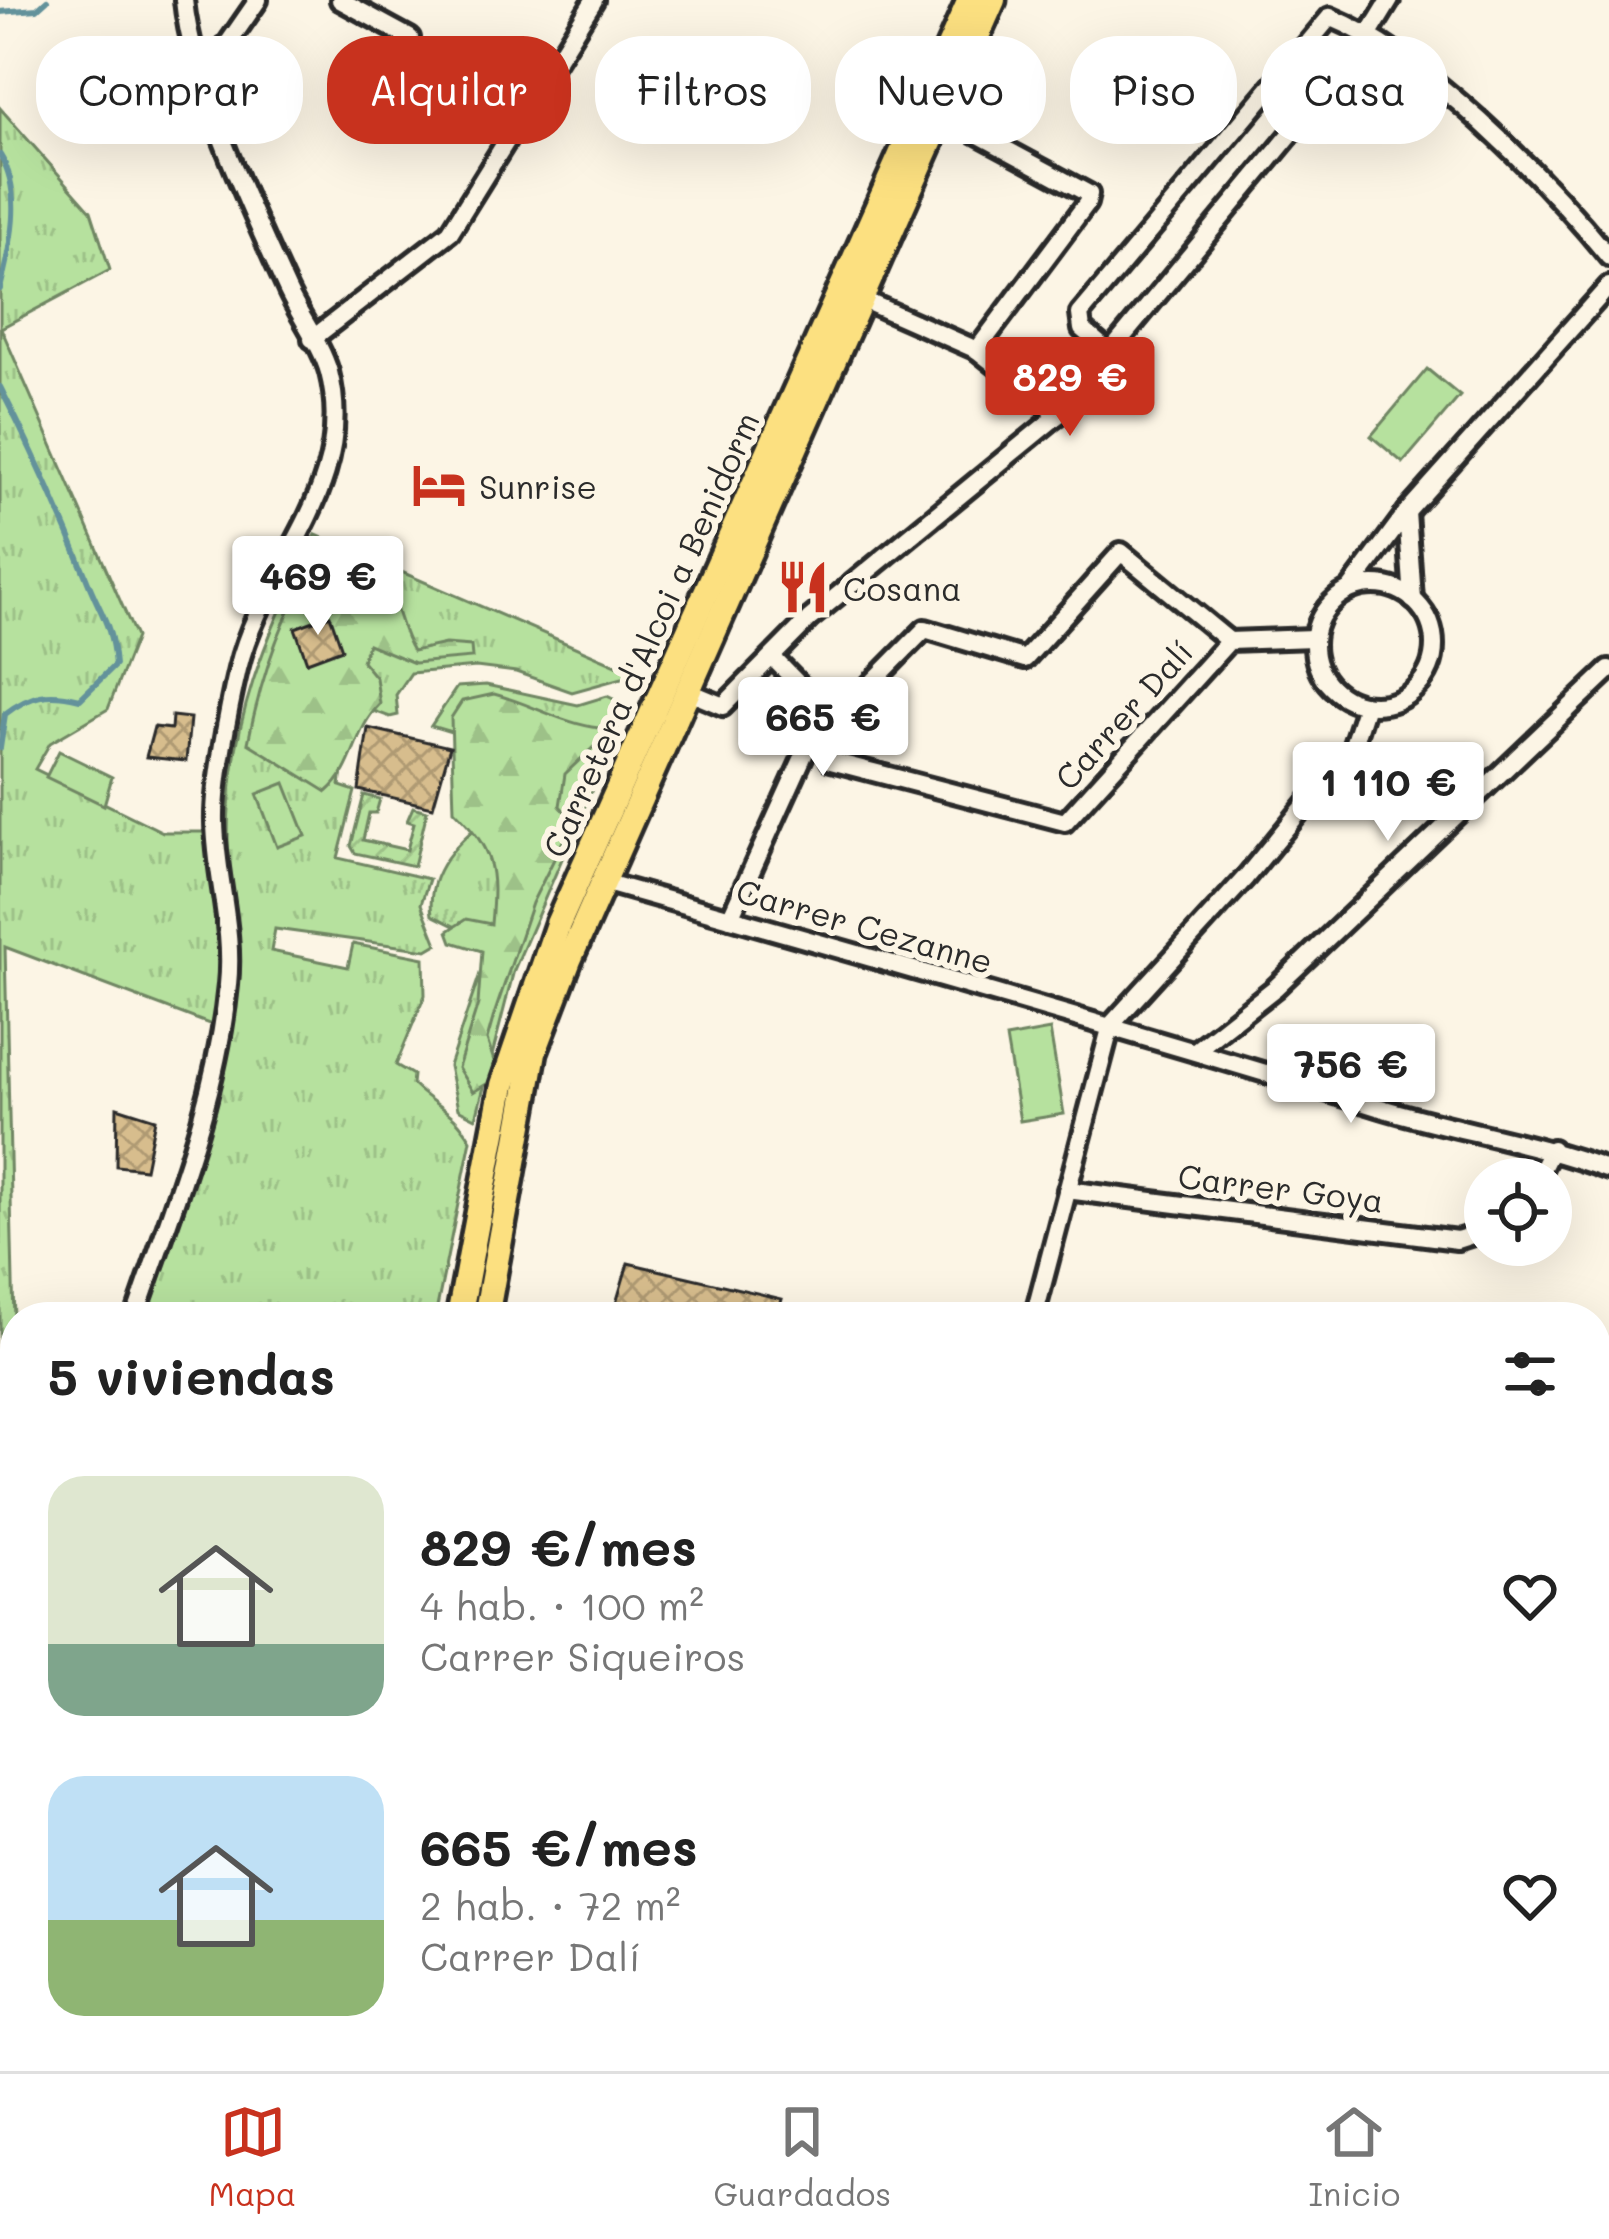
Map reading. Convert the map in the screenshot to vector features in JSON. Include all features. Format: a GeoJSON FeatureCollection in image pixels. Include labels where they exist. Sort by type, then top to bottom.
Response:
{"type":"FeatureCollection","features":[{"type":"Feature","properties":{"kind":"main road","name":"Carretera d'Alcoi a Benidorm"},"geometry":{"type":"LineString","coordinates":[[461,1302],[503,1085],[558,924],[970,0]]}},
{"type":"Feature","properties":{"kind":"main road","name":"Carretera d'Alcoi a Benidorm"},"geometry":{"type":"LineString","coordinates":[[977,36],[993,0]]}},
{"type":"Feature","properties":{"kind":"main road","name":"Carretera d'Alcoi a Benidorm"},"geometry":{"type":"LineString","coordinates":[[489,1302],[534,1052],[603,882],[929,144]]}},
{"type":"Feature","properties":{"kind":"street"},"geometry":{"type":"LineString","coordinates":[[184,0],[193,36]]}},
{"type":"Feature","properties":{"kind":"street"},"geometry":{"type":"LineString","coordinates":[[233,36],[258,0]]}},
{"type":"Feature","properties":{"kind":"street"},"geometry":{"type":"LineString","coordinates":[[340,0],[406,36]]}},
{"type":"Feature","properties":{"kind":"street"},"geometry":{"type":"LineString","coordinates":[[312,339],[450,232],[594,0]]}},
{"type":"Feature","properties":{"kind":"street"},"geometry":{"type":"LineString","coordinates":[[687,691],[723,706],[809,619],[1058,415],[1372,34],[1390,0]]}},
{"type":"Feature","properties":{"kind":"street"},"geometry":{"type":"LineString","coordinates":[[1109,352],[1082,329],[1080,314],[1330,17],[1372,34],[1512,153],[1609,256]]}},
{"type":"Feature","properties":{"kind":"street"},"geometry":{"type":"LineString","coordinates":[[140,1302],[217,1063],[229,982],[230,919],[214,819],[237,673],[247,638],[301,537],[334,458],[328,371],[231,144]]}},
{"type":"Feature","properties":{"kind":"street"},"geometry":{"type":"LineString","coordinates":[[976,350],[1087,203],[1089,194],[996,144]]}},
{"type":"Feature","properties":{"kind":"street"},"geometry":{"type":"LineString","coordinates":[[1350,590],[1407,512],[1609,286]]}},
{"type":"Feature","properties":{"kind":"street"},"geometry":{"type":"LineString","coordinates":[[861,299],[976,350],[1058,415]]}},
{"type":"Feature","properties":{"kind":"street"},"geometry":{"type":"LineString","coordinates":[[1407,512],[1413,600],[1432,630],[1433,657],[1426,676],[1397,701],[1366,705],[1329,686],[1318,668],[1313,638],[1332,601],[1350,590],[1378,585],[1413,600]]}},
{"type":"Feature","properties":{"kind":"street","name":"Carrer Dalí"},"geometry":{"type":"LineString","coordinates":[[1229,641],[1065,823],[831,760],[828,753],[846,709],[925,629],[1025,659],[1121,552],[1229,641],[1313,638]]}},
{"type":"Feature","properties":{"kind":"street"},"geometry":{"type":"LineString","coordinates":[[730,918],[822,715],[821,707],[773,658]]}},
{"type":"Feature","properties":{"kind":"street"},"geometry":{"type":"LineString","coordinates":[[1195,1051],[1275,988],[1609,670]]}},
{"type":"Feature","properties":{"kind":"street"},"geometry":{"type":"LineString","coordinates":[[1038,1302],[1112,1025],[1246,877],[1352,748],[1366,705]]}},
{"type":"Feature","properties":{"kind":"street","name":"Carrer Cezanne"},"geometry":{"type":"LineString","coordinates":[[603,882],[1112,1025],[1400,1114],[1552,1149],[1609,1170]]}},
{"type":"Feature","properties":{"kind":"street"},"geometry":{"type":"LineString","coordinates":[[1548,1158],[1552,1149]]}},
{"type":"Feature","properties":{"kind":"street","name":"Carrer Goya"},"geometry":{"type":"LineString","coordinates":[[1067,1190],[1464,1238]]}},
{"type":"Feature","properties":{"kind":"green space"},"geometry":{"type":"Polygon","coordinates":[[[0,108],[91,211],[110,270],[1,328],[136,637],[108,709],[50,743],[35,769],[163,832],[205,832],[223,943],[217,1027],[5,947],[13,1302],[0,1302],[0,108]]]}},
{"type":"Feature","properties":{"kind":"green space"},"geometry":{"type":"Polygon","coordinates":[[[1427,369],[1460,396],[1403,463],[1371,436],[1427,369]]]}},
{"type":"Feature","properties":{"kind":"green space"},"geometry":{"type":"Polygon","coordinates":[[[316,535],[642,676],[639,682],[622,678],[572,692],[516,672],[476,667],[411,673],[396,695],[398,715],[390,717],[366,708],[346,742],[340,786],[355,791],[338,858],[429,879],[421,904],[437,944],[427,950],[275,929],[271,951],[348,967],[353,944],[424,958],[425,995],[396,1065],[413,1075],[412,1084],[450,1115],[471,1140],[438,1302],[149,1302],[199,1157],[231,1035],[238,974],[228,838],[230,796],[253,680],[316,535]]]}},
{"type":"Feature","properties":{"kind":"green space"},"geometry":{"type":"Polygon","coordinates":[[[321,552],[361,569],[386,589],[413,651],[445,644],[471,646],[472,658],[414,663],[368,644],[362,661],[376,678],[380,704],[364,726],[344,772],[327,792],[248,743],[276,644],[321,552]]]}},
{"type":"Feature","properties":{"kind":"green space"},"geometry":{"type":"Polygon","coordinates":[[[486,685],[578,705],[607,696],[628,706],[514,970],[476,1118],[458,1109],[449,1066],[490,944],[432,915],[432,896],[443,863],[454,849],[510,801],[458,734],[431,726],[457,687],[486,685]]]}},
{"type":"Feature","properties":{"kind":"green space"},"geometry":{"type":"Polygon","coordinates":[[[494,694],[599,728],[604,737],[565,774],[560,806],[573,821],[532,903],[494,1015],[487,1040],[495,1064],[490,1082],[473,1092],[458,1068],[478,1004],[482,951],[452,942],[448,931],[466,919],[491,924],[493,889],[485,849],[454,810],[451,718],[462,701],[494,694]]]}},
{"type":"Feature","properties":{"kind":"green space"},"geometry":{"type":"Polygon","coordinates":[[[59,751],[112,777],[104,805],[46,777],[59,751]]]}},
{"type":"Feature","properties":{"kind":"green space"},"geometry":{"type":"Polygon","coordinates":[[[285,783],[306,836],[277,847],[257,794],[285,783]]]}},
{"type":"Feature","properties":{"kind":"green space"},"geometry":{"type":"Polygon","coordinates":[[[364,795],[380,799],[376,813],[369,813],[363,840],[407,850],[414,823],[407,821],[413,807],[427,811],[414,866],[355,853],[351,846],[364,795]]]}},
{"type":"Feature","properties":{"kind":"green space"},"geometry":{"type":"Polygon","coordinates":[[[1050,1030],[1064,1114],[1020,1121],[1006,1038],[1050,1030]]]}},
{"type":"Feature","properties":{"kind":"building"},"geometry":{"type":"Polygon","coordinates":[[[330,615],[342,649],[307,662],[295,628],[330,615]]]}},
{"type":"Feature","properties":{"kind":"building"},"geometry":{"type":"Polygon","coordinates":[[[172,716],[190,718],[186,761],[146,757],[154,727],[171,729],[172,716]]]}},
{"type":"Feature","properties":{"kind":"building"},"geometry":{"type":"Polygon","coordinates":[[[368,728],[450,747],[433,807],[359,790],[368,728]]]}},
{"type":"Feature","properties":{"kind":"building"},"geometry":{"type":"Polygon","coordinates":[[[117,1107],[155,1119],[145,1169],[116,1166],[117,1107]]]}},
{"type":"Feature","properties":{"kind":"building"},"geometry":{"type":"Polygon","coordinates":[[[628,1263],[782,1299],[781,1302],[616,1302],[628,1263]]]}},
{"type":"Feature","properties":{"kind":"waterway"},"geometry":{"type":"LineString","coordinates":[[0,12],[37,9],[47,0]]}},
{"type":"Feature","properties":{"kind":"waterway"},"geometry":{"type":"LineString","coordinates":[[0,155],[13,203],[0,289]]}},
{"type":"Feature","properties":{"kind":"waterway"},"geometry":{"type":"LineString","coordinates":[[0,387],[105,619],[115,665],[80,699],[41,696],[5,714],[0,748]]}},
{"type":"Feature","properties":{"kind":"place","name":"Sunrise"},"geometry":{"type":"Point","coordinates":[439,485]}},
{"type":"Feature","properties":{"kind":"place","name":"Cosana"},"geometry":{"type":"Point","coordinates":[803,587]}}]}
